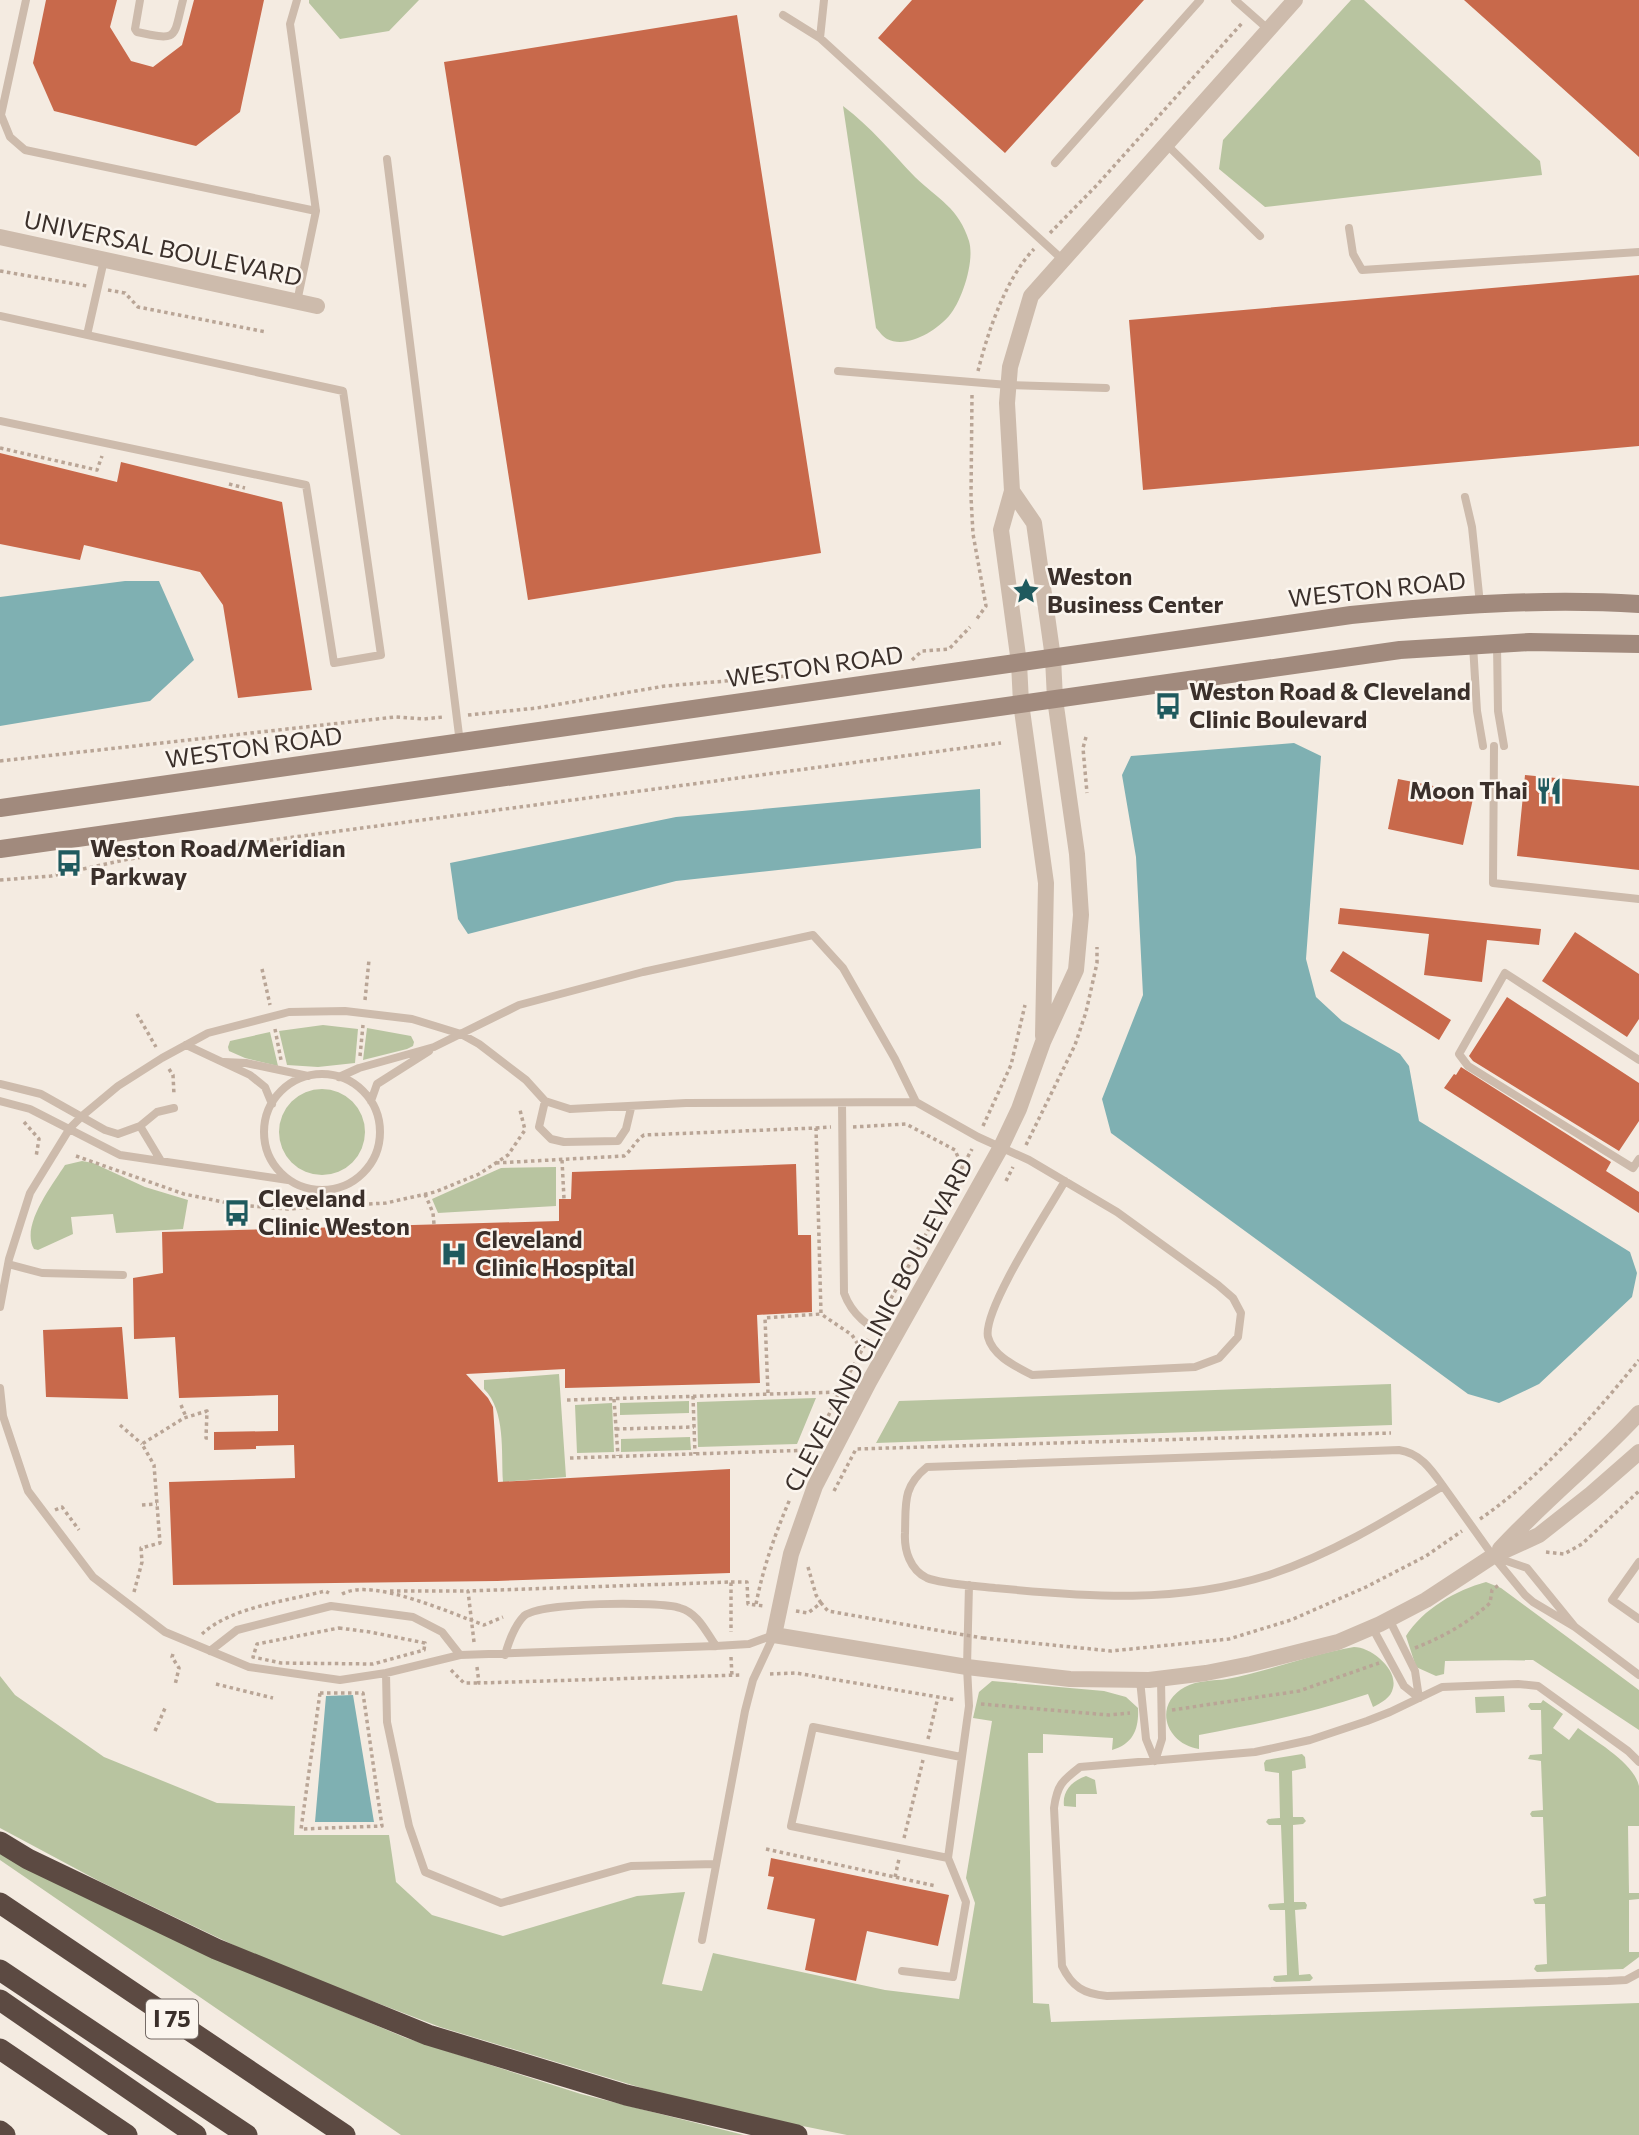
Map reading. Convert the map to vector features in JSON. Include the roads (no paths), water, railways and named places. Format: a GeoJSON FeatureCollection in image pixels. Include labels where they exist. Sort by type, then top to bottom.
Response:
{"type":"FeatureCollection","features":[{"type":"Feature","properties":{"kind":"highway"},"geometry":{"type":"LineString","coordinates":[[0,1842],[216,1949],[428,2035],[625,2095],[797,2135]]}},
{"type":"Feature","properties":{"kind":"highway","name":"I 75"},"geometry":{"type":"LineString","coordinates":[[0,1903],[345,2135]]}},
{"type":"Feature","properties":{"kind":"highway"},"geometry":{"type":"LineString","coordinates":[[0,1970],[247,2135]]}},
{"type":"Feature","properties":{"kind":"highway"},"geometry":{"type":"LineString","coordinates":[[0,2000],[196,2135]]}},
{"type":"Feature","properties":{"kind":"highway"},"geometry":{"type":"LineString","coordinates":[[0,2049],[127,2135]]}},
{"type":"Feature","properties":{"kind":"highway"},"geometry":{"type":"LineString","coordinates":[[0,2131],[5,2135]]}},
{"type":"Feature","properties":{"kind":"main road","name":"WESTON ROAD"},"geometry":{"type":"LineString","coordinates":[[0,808],[1351,615],[1480,604],[1639,604]]}},
{"type":"Feature","properties":{"kind":"main road"},"geometry":{"type":"LineString","coordinates":[[0,849],[1387,652],[1497,644],[1639,644]]}},
{"type":"Feature","properties":{"kind":"street"},"geometry":{"type":"LineString","coordinates":[[1012,491],[1007,423],[1008,385],[1014,349],[1031,296],[1295,0]]}},
{"type":"Feature","properties":{"kind":"street","name":"UNIVERSAL BOULEVARD"},"geometry":{"type":"LineString","coordinates":[[0,237],[317,306]]}},
{"type":"Feature","properties":{"kind":"street","name":"CLEVELAND CLINIC BOULEVARD"},"geometry":{"type":"LineString","coordinates":[[774,1635],[791,1553],[802,1517],[821,1474],[864,1391],[1001,1147],[1019,1109],[1043,1042],[1076,970],[1081,925],[1081,886],[1055,699],[1053,658],[1034,523],[1012,491]]}},
{"type":"Feature","properties":{"kind":"street","name":"CLEVELAND CLINIC BOULEVARD"},"geometry":{"type":"LineString","coordinates":[[1012,491],[1001,530],[1046,883],[1043,1042]]}},
{"type":"Feature","properties":{"kind":"street"},"geometry":{"type":"LineString","coordinates":[[1493,1556],[1535,1511],[1589,1464],[1639,1413]]}},
{"type":"Feature","properties":{"kind":"street"},"geometry":{"type":"LineString","coordinates":[[774,1635],[967,1667],[1070,1679],[1161,1679],[1251,1664],[1338,1642],[1426,1600],[1493,1556],[1539,1535],[1639,1452]]}},
{"type":"Feature","properties":{"kind":"lane"},"geometry":{"type":"LineString","coordinates":[[26,0],[1,115],[10,137],[25,150],[316,211]]}},
{"type":"Feature","properties":{"kind":"lane"},"geometry":{"type":"LineString","coordinates":[[140,0],[135,29],[137,32],[165,38],[175,30],[183,0]]}},
{"type":"Feature","properties":{"kind":"lane"},"geometry":{"type":"LineString","coordinates":[[296,0],[290,24],[316,211],[297,302]]}},
{"type":"Feature","properties":{"kind":"lane"},"geometry":{"type":"LineString","coordinates":[[820,38],[824,0]]}},
{"type":"Feature","properties":{"kind":"lane"},"geometry":{"type":"LineString","coordinates":[[1055,163],[1200,0]]}},
{"type":"Feature","properties":{"kind":"lane"},"geometry":{"type":"LineString","coordinates":[[1235,0],[1269,30]]}},
{"type":"Feature","properties":{"kind":"lane"},"geometry":{"type":"LineString","coordinates":[[783,15],[820,38],[1063,260]]}},
{"type":"Feature","properties":{"kind":"lane"},"geometry":{"type":"LineString","coordinates":[[1166,144],[1260,236]]}},
{"type":"Feature","properties":{"kind":"lane"},"geometry":{"type":"LineString","coordinates":[[387,159],[460,743]]}},
{"type":"Feature","properties":{"kind":"lane"},"geometry":{"type":"LineString","coordinates":[[1349,228],[1353,254],[1362,270],[1639,252]]}},
{"type":"Feature","properties":{"kind":"lane"},"geometry":{"type":"LineString","coordinates":[[87,335],[104,260]]}},
{"type":"Feature","properties":{"kind":"lane"},"geometry":{"type":"LineString","coordinates":[[0,316],[343,391],[381,655],[334,663],[306,485],[0,422]]}},
{"type":"Feature","properties":{"kind":"lane"},"geometry":{"type":"LineString","coordinates":[[838,371],[1008,385],[1106,388]]}},
{"type":"Feature","properties":{"kind":"lane"},"geometry":{"type":"LineString","coordinates":[[1465,497],[1472,527],[1480,604]]}},
{"type":"Feature","properties":{"kind":"lane"},"geometry":{"type":"LineString","coordinates":[[1497,644],[1498,711],[1504,746]]}},
{"type":"Feature","properties":{"kind":"lane"},"geometry":{"type":"LineString","coordinates":[[1474,645],[1477,711],[1483,746]]}},
{"type":"Feature","properties":{"kind":"lane"},"geometry":{"type":"LineString","coordinates":[[1494,746],[1493,883],[1639,899]]}},
{"type":"Feature","properties":{"kind":"lane"},"geometry":{"type":"LineString","coordinates":[[371,1101],[377,1084],[434,1047],[519,1005],[581,987],[813,935],[843,968],[895,1059],[916,1102]]}},
{"type":"Feature","properties":{"kind":"lane"},"geometry":{"type":"LineString","coordinates":[[1639,1060],[1505,973],[1459,1054],[1468,1066],[1633,1168],[1639,1159]]}},
{"type":"Feature","properties":{"kind":"lane"},"geometry":{"type":"LineString","coordinates":[[0,1307],[8,1264],[30,1193],[70,1128],[118,1086],[186,1045],[227,1027],[289,1012],[345,1011],[412,1019],[461,1034],[479,1044],[526,1080],[545,1101],[570,1109],[631,1108],[686,1103],[916,1102],[978,1137],[1029,1160],[1065,1181],[1117,1212],[1218,1285],[1233,1298],[1241,1312],[1238,1337],[1219,1358],[1192,1367],[1032,1375],[993,1350],[987,1334],[998,1294],[1065,1181]]}},
{"type":"Feature","properties":{"kind":"lane"},"geometry":{"type":"LineString","coordinates":[[186,1045],[250,1075],[265,1087],[272,1104]]}},
{"type":"Feature","properties":{"kind":"lane"},"geometry":{"type":"LineString","coordinates":[[221,1062],[246,1063],[310,1076],[339,1077],[359,1068],[434,1047]]}},
{"type":"Feature","properties":{"kind":"lane"},"geometry":{"type":"LineString","coordinates":[[289,1180],[275,1167],[267,1150],[264,1132],[266,1118],[281,1091],[310,1076]]}},
{"type":"Feature","properties":{"kind":"lane"},"geometry":{"type":"LineString","coordinates":[[0,1101],[30,1109],[120,1155],[289,1180],[306,1188],[325,1191],[343,1186],[359,1177],[372,1163],[379,1145],[380,1126],[371,1101],[362,1090],[339,1077]]}},
{"type":"Feature","properties":{"kind":"lane"},"geometry":{"type":"LineString","coordinates":[[0,1084],[41,1094],[105,1130],[118,1134],[140,1126],[157,1112],[174,1108]]}},
{"type":"Feature","properties":{"kind":"lane"},"geometry":{"type":"LineString","coordinates":[[545,1101],[539,1127],[551,1139],[564,1142],[618,1141],[626,1129],[631,1108]]}},
{"type":"Feature","properties":{"kind":"lane"},"geometry":{"type":"LineString","coordinates":[[842,1103],[844,1293],[855,1314],[893,1340]]}},
{"type":"Feature","properties":{"kind":"lane"},"geometry":{"type":"LineString","coordinates":[[140,1126],[161,1161]]}},
{"type":"Feature","properties":{"kind":"lane"},"geometry":{"type":"LineString","coordinates":[[8,1264],[42,1273],[123,1275]]}},
{"type":"Feature","properties":{"kind":"lane"},"geometry":{"type":"LineString","coordinates":[[0,1388],[3,1416],[28,1491],[93,1577],[165,1632],[249,1667],[340,1679],[386,1673],[460,1655],[749,1644],[774,1635]]}},
{"type":"Feature","properties":{"kind":"lane"},"geometry":{"type":"LineString","coordinates":[[1443,1486],[1378,1526],[1318,1557],[1267,1575],[1189,1592],[1121,1598],[969,1585],[927,1578],[914,1567],[907,1555],[904,1539],[906,1497],[914,1477],[927,1467],[1399,1450],[1412,1452],[1423,1461],[1443,1486],[1493,1556],[1532,1602],[1575,1627],[1639,1675]]}},
{"type":"Feature","properties":{"kind":"lane"},"geometry":{"type":"LineString","coordinates":[[1493,1556],[1527,1568],[1575,1627]]}},
{"type":"Feature","properties":{"kind":"lane"},"geometry":{"type":"LineString","coordinates":[[1639,1562],[1612,1600],[1639,1619]]}},
{"type":"Feature","properties":{"kind":"lane"},"geometry":{"type":"LineString","coordinates":[[902,1971],[953,1977],[966,1902],[948,1858],[968,1706],[969,1585]]}},
{"type":"Feature","properties":{"kind":"lane"},"geometry":{"type":"LineString","coordinates":[[505,1655],[509,1640],[526,1614],[554,1606],[657,1604],[680,1608],[695,1615],[716,1646]]}},
{"type":"Feature","properties":{"kind":"lane"},"geometry":{"type":"LineString","coordinates":[[210,1651],[237,1630],[331,1606],[413,1617],[442,1632],[460,1655]]}},
{"type":"Feature","properties":{"kind":"lane"},"geometry":{"type":"LineString","coordinates":[[1389,1619],[1415,1671],[1419,1698]]}},
{"type":"Feature","properties":{"kind":"lane"},"geometry":{"type":"LineString","coordinates":[[1372,1627],[1405,1686],[1419,1698]]}},
{"type":"Feature","properties":{"kind":"lane"},"geometry":{"type":"LineString","coordinates":[[702,1940],[745,1711],[754,1680],[774,1635]]}},
{"type":"Feature","properties":{"kind":"lane"},"geometry":{"type":"LineString","coordinates":[[386,1673],[387,1721],[409,1826],[425,1872],[500,1902],[631,1866],[716,1864]]}},
{"type":"Feature","properties":{"kind":"lane"},"geometry":{"type":"LineString","coordinates":[[1155,1761],[1163,1739],[1161,1679]]}},
{"type":"Feature","properties":{"kind":"lane"},"geometry":{"type":"LineString","coordinates":[[1140,1680],[1146,1739],[1155,1761]]}},
{"type":"Feature","properties":{"kind":"lane"},"geometry":{"type":"LineString","coordinates":[[1639,1762],[1628,1751],[1538,1686],[1442,1686],[1390,1713],[1310,1740],[1255,1752],[1080,1767],[1065,1778],[1057,1790],[1054,1808],[1062,1966],[1068,1979],[1078,1989],[1092,1994],[1107,1996],[1608,1981],[1626,1980],[1639,1973]]}},
{"type":"Feature","properties":{"kind":"lane"},"geometry":{"type":"LineString","coordinates":[[948,1858],[791,1826],[813,1727],[961,1757]]}},
{"type":"Feature","properties":{"kind":"water"},"geometry":{"type":"Polygon","coordinates":[[[125,581],[159,581],[194,660],[150,701],[0,726],[0,597],[125,581]]]}},
{"type":"Feature","properties":{"kind":"water"},"geometry":{"type":"Polygon","coordinates":[[[1294,743],[1321,756],[1306,959],[1316,997],[1342,1021],[1400,1054],[1409,1066],[1419,1121],[1630,1252],[1637,1273],[1632,1297],[1539,1384],[1499,1403],[1468,1394],[1111,1133],[1102,1099],[1143,995],[1136,857],[1122,775],[1131,756],[1294,743]]]}},
{"type":"Feature","properties":{"kind":"water"},"geometry":{"type":"Polygon","coordinates":[[[980,789],[981,848],[676,881],[468,934],[458,919],[450,863],[676,817],[980,789]]]}},
{"type":"Feature","properties":{"kind":"water"},"geometry":{"type":"Polygon","coordinates":[[[353,1695],[374,1822],[315,1822],[326,1696],[353,1695]]]}},
{"type":"Feature","properties":{"kind":"place","name":"Weston Business Center"},"geometry":{"type":"Point","coordinates":[1026,591]}},
{"type":"Feature","properties":{"kind":"place","name":"Weston Road & Cleveland Clinic Boulevard"},"geometry":{"type":"Point","coordinates":[1168,706]}},
{"type":"Feature","properties":{"kind":"place","name":"Moon Thai"},"geometry":{"type":"Point","coordinates":[1549,791]}},
{"type":"Feature","properties":{"kind":"place","name":"Weston Road/Meridian Parkway"},"geometry":{"type":"Point","coordinates":[69,863]}},
{"type":"Feature","properties":{"kind":"place","name":"Cleveland Clinic Weston"},"geometry":{"type":"Point","coordinates":[237,1213]}},
{"type":"Feature","properties":{"kind":"place","name":"Cleveland Clinic Hospital"},"geometry":{"type":"Point","coordinates":[454,1254]}}]}
